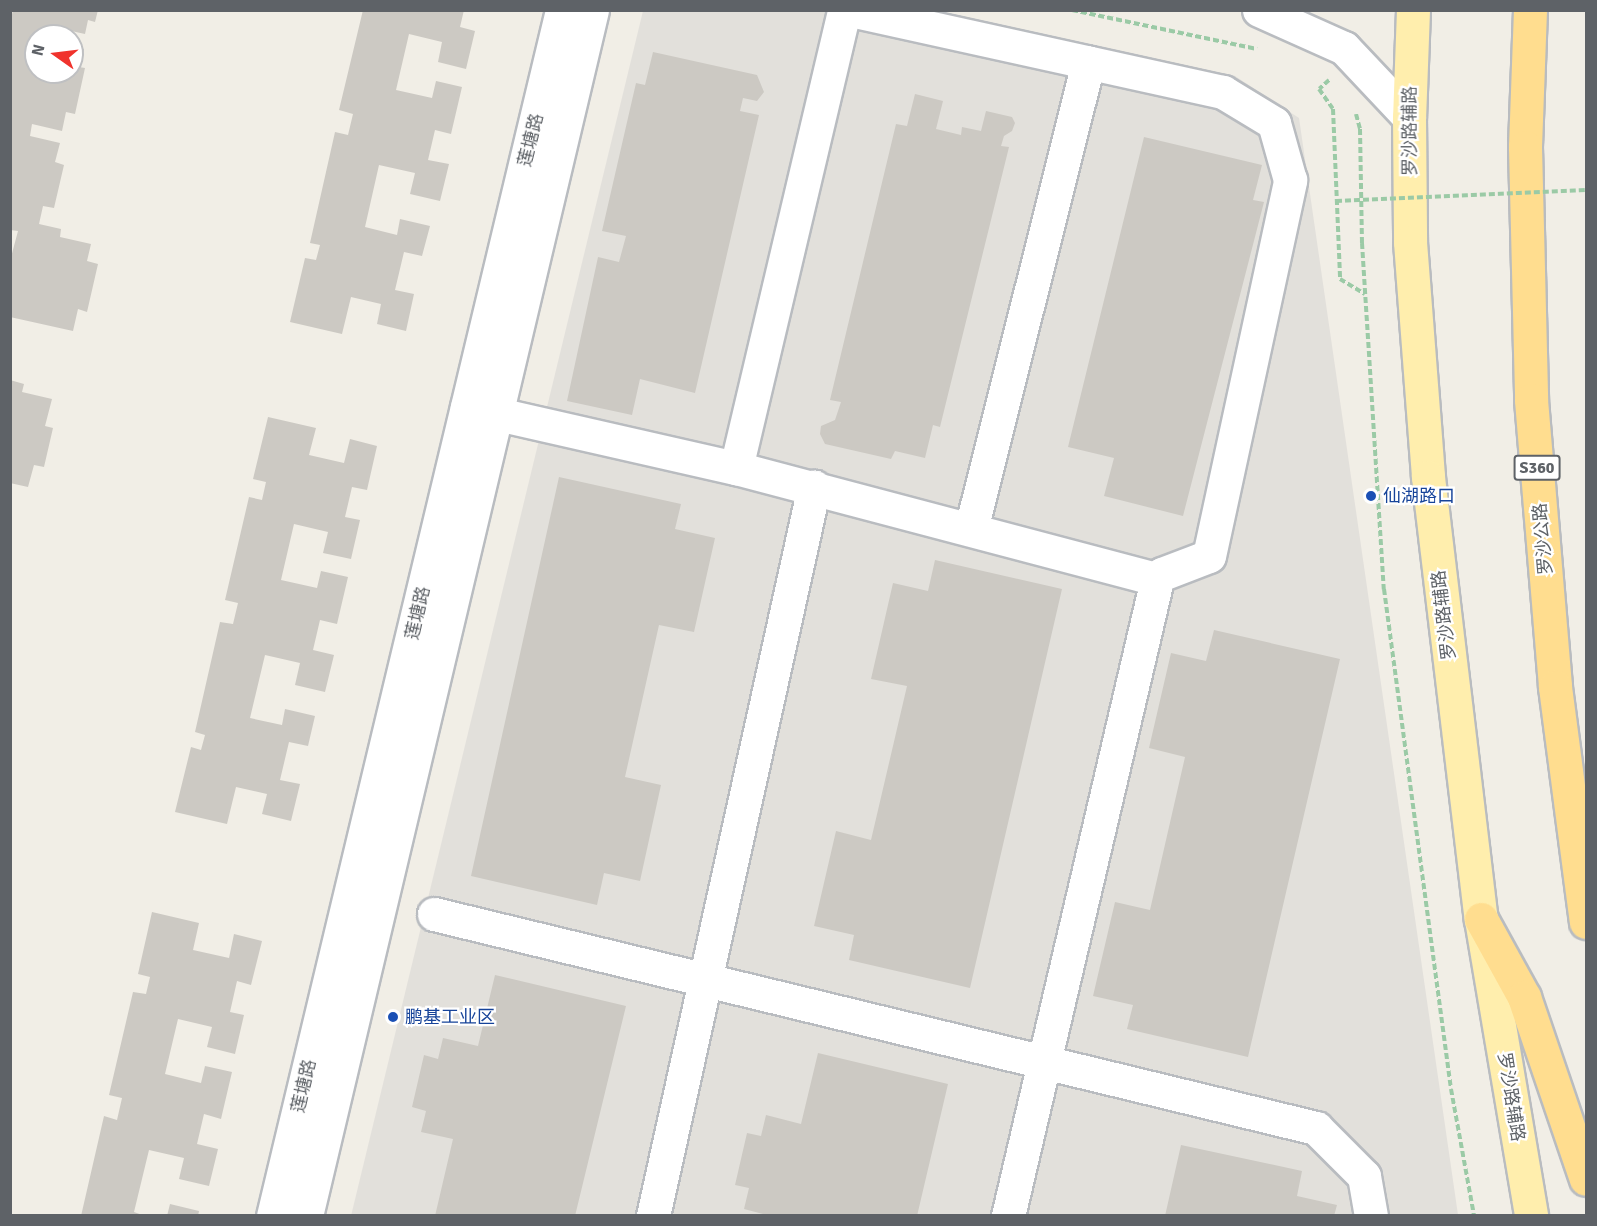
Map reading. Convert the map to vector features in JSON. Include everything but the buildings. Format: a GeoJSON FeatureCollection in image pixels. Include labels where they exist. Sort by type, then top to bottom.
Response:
{"type":"FeatureCollection","features":[{"type":"Feature","properties":{"kind":"highway","name":"罗沙公路"},"geometry":{"type":"LineString","coordinates":[[1530,10],[1525,147],[1531,400],[1555,687],[1587,922]]}},
{"type":"Feature","properties":{"kind":"highway"},"geometry":{"type":"LineString","coordinates":[[1481,919],[1524,997],[1587,1179]]}},
{"type":"Feature","properties":{"kind":"main road","name":"罗沙路辅路"},"geometry":{"type":"LineString","coordinates":[[1413,10],[1409,117],[1410,242],[1428,477],[1481,919],[1531,1215]]}},
{"type":"Feature","properties":{"kind":"street","name":"莲塘路"},"geometry":{"type":"LineString","coordinates":[[306,1215],[482,410],[562,10]]}},
{"type":"Feature","properties":{"kind":"street","name":"莲塘路"},"geometry":{"type":"LineString","coordinates":[[273,1215],[482,410],[592,10]]}},
{"type":"Feature","properties":{"kind":"street"},"geometry":{"type":"LineString","coordinates":[[736,468],[847,10],[1223,92],[1274,123],[1290,180],[1209,556],[1162,574],[1157,579],[1008,1215]]}},
{"type":"Feature","properties":{"kind":"street"},"geometry":{"type":"LineString","coordinates":[[1259,10],[1344,48],[1409,117]]}},
{"type":"Feature","properties":{"kind":"street"},"geometry":{"type":"LineString","coordinates":[[971,529],[1088,62]]}},
{"type":"Feature","properties":{"kind":"street"},"geometry":{"type":"LineString","coordinates":[[482,410],[814,487],[1157,579]]}},
{"type":"Feature","properties":{"kind":"street"},"geometry":{"type":"LineString","coordinates":[[653,1215],[814,487]]}},
{"type":"Feature","properties":{"kind":"street"},"geometry":{"type":"LineString","coordinates":[[434,914],[1316,1128],[1364,1176],[1371,1215]]}},
{"type":"Feature","properties":{"kind":"path"},"geometry":{"type":"LineString","coordinates":[[1072,10],[1260,50]]}},
{"type":"Feature","properties":{"kind":"path"},"geometry":{"type":"LineString","coordinates":[[1319,89],[1333,109],[1340,279],[1365,294]]}},
{"type":"Feature","properties":{"kind":"path"},"geometry":{"type":"LineString","coordinates":[[1355,109],[1360,129],[1365,294],[1384,589],[1452,1089],[1474,1215]]}},
{"type":"Feature","properties":{"kind":"path"},"geometry":{"type":"LineString","coordinates":[[1336,201],[1587,190]]}},
{"type":"Feature","properties":{"kind":"shaded area"},"geometry":{"type":"Polygon","coordinates":[[[643,11],[937,11],[1235,76],[1299,118],[1458,1215],[351,1216],[643,11]]]}},
{"type":"Feature","properties":{"kind":"place","name":"仙湖路口"},"geometry":{"type":"Point","coordinates":[1371,496]}},
{"type":"Feature","properties":{"kind":"place","name":"鹏基工业区"},"geometry":{"type":"Point","coordinates":[393,1017]}}]}
